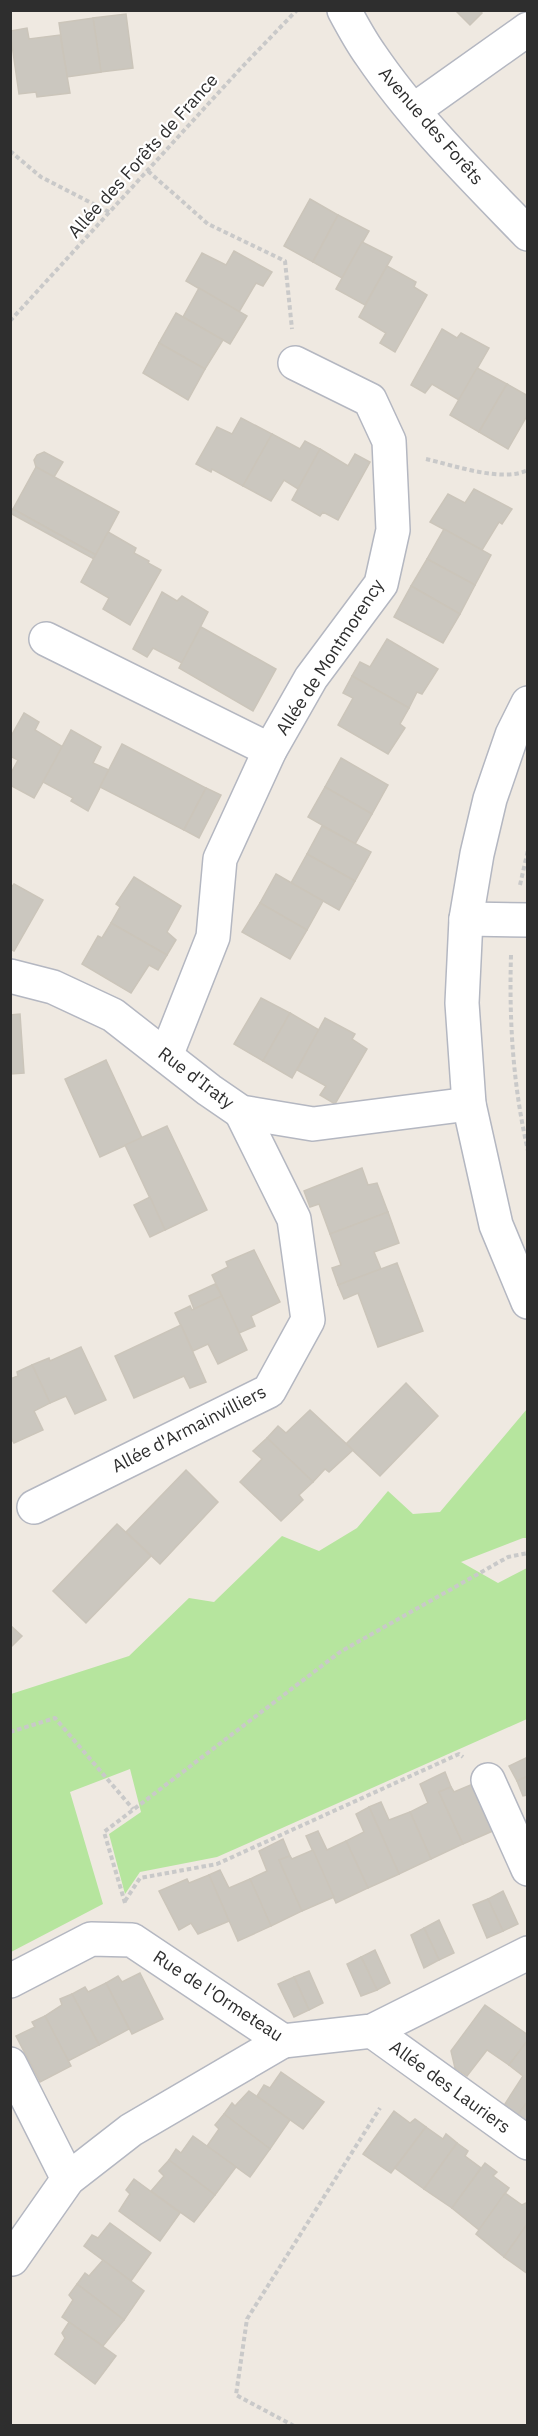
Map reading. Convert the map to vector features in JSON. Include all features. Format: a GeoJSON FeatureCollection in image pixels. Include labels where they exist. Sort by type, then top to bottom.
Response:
{"type":"FeatureCollection","features":[{"type":"Feature","properties":{"kind":"street","name":"Avenue des Forêts"},"geometry":{"type":"LineString","coordinates":[[344,10],[370,54],[414,110],[528,234]]}},
{"type":"Feature","properties":{"kind":"street"},"geometry":{"type":"LineString","coordinates":[[414,110],[528,29]]}},
{"type":"Feature","properties":{"kind":"street","name":"Allée de Montmorency"},"geometry":{"type":"LineString","coordinates":[[166,1056],[213,938],[220,859],[270,750],[311,678],[381,584],[393,530],[389,441],[370,400],[295,363]]}},
{"type":"Feature","properties":{"kind":"street","name":"Allée de Montmorency"},"geometry":{"type":"LineString","coordinates":[[46,639],[270,750]]}},
{"type":"Feature","properties":{"kind":"street"},"geometry":{"type":"LineString","coordinates":[[528,703],[512,735],[490,799],[477,854],[466,919],[462,1003],[469,1104],[496,1225],[528,1302]]}},
{"type":"Feature","properties":{"kind":"street"},"geometry":{"type":"LineString","coordinates":[[466,919],[521,920]]}},
{"type":"Feature","properties":{"kind":"street","name":"Rue d'Iraty"},"geometry":{"type":"LineString","coordinates":[[10,976],[53,987],[113,1015],[241,1112],[313,1124],[469,1104]]}},
{"type":"Feature","properties":{"kind":"street","name":"Allée d'Armainvilliers"},"geometry":{"type":"LineString","coordinates":[[34,1507],[269,1391],[308,1320],[294,1219],[241,1112]]}},
{"type":"Feature","properties":{"kind":"street"},"geometry":{"type":"LineString","coordinates":[[488,1780],[528,1869]]}},
{"type":"Feature","properties":{"kind":"street","name":"Rue de l'Ormeteau"},"geometry":{"type":"LineString","coordinates":[[10,1981],[91,1940],[132,1940],[283,2041],[372,2031],[528,1953]]}},
{"type":"Feature","properties":{"kind":"street","name":"Allée des Lauriers"},"geometry":{"type":"LineString","coordinates":[[372,2031],[528,2143]]}},
{"type":"Feature","properties":{"kind":"street"},"geometry":{"type":"LineString","coordinates":[[12,2259],[68,2179],[131,2130],[283,2041]]}},
{"type":"Feature","properties":{"kind":"street"},"geometry":{"type":"LineString","coordinates":[[10,2064],[68,2179]]}},
{"type":"Feature","properties":{"kind":"path","name":"Allée des Forêts de France"},"geometry":{"type":"LineString","coordinates":[[10,321],[241,68],[297,10]]}},
{"type":"Feature","properties":{"kind":"path"},"geometry":{"type":"LineString","coordinates":[[10,151],[41,177],[109,212]]}},
{"type":"Feature","properties":{"kind":"path"},"geometry":{"type":"LineString","coordinates":[[148,171],[208,224],[285,261],[295,363]]}},
{"type":"Feature","properties":{"kind":"path"},"geometry":{"type":"LineString","coordinates":[[390,454],[410,456],[498,475],[528,476]]}},
{"type":"Feature","properties":{"kind":"path"},"geometry":{"type":"LineString","coordinates":[[520,474],[528,470]]}},
{"type":"Feature","properties":{"kind":"path"},"geometry":{"type":"LineString","coordinates":[[528,850],[519,891],[521,920],[511,949],[511,1033],[520,1120],[528,1151]]}},
{"type":"Feature","properties":{"kind":"path"},"geometry":{"type":"LineString","coordinates":[[132,1940],[125,1902],[104,1832],[340,1652],[508,1557],[528,1553]]}},
{"type":"Feature","properties":{"kind":"path"},"geometry":{"type":"LineString","coordinates":[[10,1732],[55,1718],[133,1809]]}},
{"type":"Feature","properties":{"kind":"path"},"geometry":{"type":"LineString","coordinates":[[125,1902],[140,1878],[217,1864],[459,1754],[488,1780]]}},
{"type":"Feature","properties":{"kind":"path"},"geometry":{"type":"LineString","coordinates":[[294,2426],[236,2395],[248,2319],[380,2108]]}},
{"type":"Feature","properties":{"kind":"green space"},"geometry":{"type":"Polygon","coordinates":[[[527,1409],[527,1538],[461,1562],[498,1583],[527,1568],[527,1719],[217,1857],[140,1872],[125,1894],[109,1834],[141,1812],[130,1769],[70,1792],[103,1904],[11,1952],[11,1694],[129,1656],[189,1598],[214,1602],[282,1536],[319,1551],[357,1528],[388,1491],[413,1514],[440,1512],[527,1409]]]}},
{"type":"Feature","properties":{"kind":"building"},"geometry":{"type":"Polygon","coordinates":[[[455,10],[479,10],[482,13],[470,25],[455,10]]]}},
{"type":"Feature","properties":{"kind":"building"},"geometry":{"type":"Polygon","coordinates":[[[126,14],[133,68],[101,72],[93,18],[126,14]]]}},
{"type":"Feature","properties":{"kind":"building"},"geometry":{"type":"Polygon","coordinates":[[[93,18],[101,72],[67,77],[59,23],[93,18]]]}},
{"type":"Feature","properties":{"kind":"building"},"geometry":{"type":"Polygon","coordinates":[[[27,28],[29,39],[60,35],[70,93],[37,97],[36,92],[19,94],[10,31],[27,28]]]}},
{"type":"Feature","properties":{"kind":"building"},"geometry":{"type":"Polygon","coordinates":[[[310,199],[338,215],[313,262],[284,246],[310,199]]]}},
{"type":"Feature","properties":{"kind":"building"},"geometry":{"type":"Polygon","coordinates":[[[338,215],[369,231],[342,278],[313,262],[338,215]]]}},
{"type":"Feature","properties":{"kind":"building"},"geometry":{"type":"Polygon","coordinates":[[[362,242],[392,257],[365,305],[336,289],[362,242]]]}},
{"type":"Feature","properties":{"kind":"building"},"geometry":{"type":"Polygon","coordinates":[[[234,251],[272,272],[263,286],[256,283],[239,312],[186,281],[202,253],[226,265],[234,251]]]}},
{"type":"Feature","properties":{"kind":"building"},"geometry":{"type":"Polygon","coordinates":[[[387,266],[416,282],[414,287],[427,295],[395,352],[380,343],[386,333],[359,317],[387,266]]]}},
{"type":"Feature","properties":{"kind":"building"},"geometry":{"type":"Polygon","coordinates":[[[199,288],[247,316],[230,344],[183,317],[199,288]]]}},
{"type":"Feature","properties":{"kind":"building"},"geometry":{"type":"Polygon","coordinates":[[[176,313],[223,340],[205,369],[159,343],[176,313]]]}},
{"type":"Feature","properties":{"kind":"building"},"geometry":{"type":"Polygon","coordinates":[[[442,329],[457,338],[461,333],[489,348],[459,400],[432,384],[425,393],[411,385],[442,329]]]}},
{"type":"Feature","properties":{"kind":"building"},"geometry":{"type":"Polygon","coordinates":[[[159,343],[205,369],[188,400],[143,373],[159,343]]]}},
{"type":"Feature","properties":{"kind":"building"},"geometry":{"type":"Polygon","coordinates":[[[477,368],[507,384],[479,432],[450,415],[477,368]]]}},
{"type":"Feature","properties":{"kind":"building"},"geometry":{"type":"Polygon","coordinates":[[[507,384],[528,396],[528,414],[508,449],[479,432],[507,384]]]}},
{"type":"Feature","properties":{"kind":"building"},"geometry":{"type":"Polygon","coordinates":[[[241,418],[272,434],[243,486],[212,469],[211,472],[196,464],[217,427],[232,434],[241,418]]]}},
{"type":"Feature","properties":{"kind":"building"},"geometry":{"type":"Polygon","coordinates":[[[272,434],[300,449],[305,441],[320,449],[298,489],[284,480],[271,501],[243,486],[272,434]]]}},
{"type":"Feature","properties":{"kind":"building"},"geometry":{"type":"Polygon","coordinates":[[[320,449],[348,466],[355,454],[370,462],[338,520],[323,512],[320,516],[292,500],[320,449]]]}},
{"type":"Feature","properties":{"kind":"building"},"geometry":{"type":"Polygon","coordinates":[[[44,452],[63,462],[54,477],[36,467],[34,460],[37,455],[44,452]]]}},
{"type":"Feature","properties":{"kind":"building"},"geometry":{"type":"Polygon","coordinates":[[[36,467],[119,512],[96,555],[13,509],[36,467]]]}},
{"type":"Feature","properties":{"kind":"building"},"geometry":{"type":"Polygon","coordinates":[[[474,489],[512,509],[502,524],[499,522],[482,550],[430,522],[448,494],[465,503],[474,489]]]}},
{"type":"Feature","properties":{"kind":"building"},"geometry":{"type":"Polygon","coordinates":[[[13,509],[96,555],[94,559],[10,513],[13,509]]]}},
{"type":"Feature","properties":{"kind":"building"},"geometry":{"type":"Polygon","coordinates":[[[444,529],[491,555],[475,585],[427,559],[444,529]]]}},
{"type":"Feature","properties":{"kind":"building"},"geometry":{"type":"Polygon","coordinates":[[[108,532],[136,548],[134,553],[161,570],[130,625],[103,609],[109,598],[81,582],[108,532]]]}},
{"type":"Feature","properties":{"kind":"building"},"geometry":{"type":"Polygon","coordinates":[[[427,559],[475,585],[460,614],[411,586],[427,559]]]}},
{"type":"Feature","properties":{"kind":"building"},"geometry":{"type":"Polygon","coordinates":[[[411,586],[460,614],[443,643],[394,617],[411,586]]]}},
{"type":"Feature","properties":{"kind":"building"},"geometry":{"type":"Polygon","coordinates":[[[162,592],[177,601],[182,596],[208,612],[182,663],[153,648],[147,657],[133,649],[162,592]]]}},
{"type":"Feature","properties":{"kind":"building"},"geometry":{"type":"Polygon","coordinates":[[[201,627],[276,669],[253,711],[179,668],[201,627]]]}},
{"type":"Feature","properties":{"kind":"building"},"geometry":{"type":"Polygon","coordinates":[[[387,639],[438,669],[422,694],[417,692],[409,708],[352,676],[360,662],[370,667],[387,639]]]}},
{"type":"Feature","properties":{"kind":"building"},"geometry":{"type":"Polygon","coordinates":[[[352,676],[409,708],[400,724],[405,728],[388,754],[338,725],[353,698],[343,693],[352,676]]]}},
{"type":"Feature","properties":{"kind":"building"},"geometry":{"type":"Polygon","coordinates":[[[24,713],[39,722],[35,730],[63,747],[34,798],[10,785],[10,775],[18,760],[10,756],[10,738],[24,713]]]}},
{"type":"Feature","properties":{"kind":"building"},"geometry":{"type":"Polygon","coordinates":[[[71,730],[101,747],[93,763],[109,770],[88,811],[71,801],[73,798],[43,782],[71,730]]]}},
{"type":"Feature","properties":{"kind":"building"},"geometry":{"type":"Polygon","coordinates":[[[122,744],[206,788],[184,830],[100,787],[122,744]]]}},
{"type":"Feature","properties":{"kind":"building"},"geometry":{"type":"Polygon","coordinates":[[[341,758],[388,785],[372,814],[325,787],[341,758]]]}},
{"type":"Feature","properties":{"kind":"building"},"geometry":{"type":"Polygon","coordinates":[[[325,787],[372,814],[355,844],[308,817],[325,787]]]}},
{"type":"Feature","properties":{"kind":"building"},"geometry":{"type":"Polygon","coordinates":[[[206,788],[221,795],[199,838],[184,830],[206,788]]]}},
{"type":"Feature","properties":{"kind":"building"},"geometry":{"type":"Polygon","coordinates":[[[322,826],[371,852],[355,881],[307,854],[322,826]]]}},
{"type":"Feature","properties":{"kind":"building"},"geometry":{"type":"Polygon","coordinates":[[[307,854],[355,881],[339,910],[291,883],[307,854]]]}},
{"type":"Feature","properties":{"kind":"building"},"geometry":{"type":"Polygon","coordinates":[[[276,874],[323,901],[307,930],[260,903],[276,874]]]}},
{"type":"Feature","properties":{"kind":"building"},"geometry":{"type":"Polygon","coordinates":[[[134,877],[181,906],[167,932],[176,940],[167,955],[111,923],[120,907],[116,904],[134,877]]]}},
{"type":"Feature","properties":{"kind":"building"},"geometry":{"type":"Polygon","coordinates":[[[14,884],[43,900],[14,951],[10,949],[10,889],[14,884]]]}},
{"type":"Feature","properties":{"kind":"building"},"geometry":{"type":"Polygon","coordinates":[[[260,903],[307,930],[290,959],[242,932],[260,903]]]}},
{"type":"Feature","properties":{"kind":"building"},"geometry":{"type":"Polygon","coordinates":[[[111,923],[167,955],[158,970],[149,965],[131,993],[82,964],[98,936],[102,938],[111,923]]]}},
{"type":"Feature","properties":{"kind":"building"},"geometry":{"type":"Polygon","coordinates":[[[261,998],[290,1013],[263,1061],[234,1044],[261,998]]]}},
{"type":"Feature","properties":{"kind":"building"},"geometry":{"type":"Polygon","coordinates":[[[290,1013],[319,1030],[292,1078],[263,1061],[290,1013]]]}},
{"type":"Feature","properties":{"kind":"building"},"geometry":{"type":"Polygon","coordinates":[[[20,1014],[24,1073],[10,1074],[10,1015],[20,1014]]]}},
{"type":"Feature","properties":{"kind":"building"},"geometry":{"type":"Polygon","coordinates":[[[325,1018],[355,1034],[352,1039],[367,1049],[335,1104],[320,1095],[326,1086],[297,1070],[325,1018]]]}},
{"type":"Feature","properties":{"kind":"building"},"geometry":{"type":"Polygon","coordinates":[[[106,1060],[142,1138],[100,1157],[65,1079],[106,1060]]]}},
{"type":"Feature","properties":{"kind":"building"},"geometry":{"type":"Polygon","coordinates":[[[167,1126],[207,1210],[165,1230],[125,1145],[167,1126]]]}},
{"type":"Feature","properties":{"kind":"building"},"geometry":{"type":"Polygon","coordinates":[[[362,1168],[368,1185],[377,1183],[388,1212],[330,1234],[319,1204],[310,1207],[304,1191],[362,1168]]]}},
{"type":"Feature","properties":{"kind":"building"},"geometry":{"type":"Polygon","coordinates":[[[150,1197],[165,1230],[150,1237],[134,1205],[150,1197]]]}},
{"type":"Feature","properties":{"kind":"building"},"geometry":{"type":"Polygon","coordinates":[[[388,1212],[399,1243],[374,1252],[381,1269],[338,1285],[332,1268],[341,1265],[330,1234],[388,1212]]]}},
{"type":"Feature","properties":{"kind":"building"},"geometry":{"type":"Polygon","coordinates":[[[254,1250],[280,1302],[251,1316],[255,1326],[239,1333],[212,1275],[228,1267],[226,1262],[254,1250]]]}},
{"type":"Feature","properties":{"kind":"building"},"geometry":{"type":"Polygon","coordinates":[[[397,1263],[423,1331],[378,1347],[358,1293],[344,1299],[338,1285],[397,1263]]]}},
{"type":"Feature","properties":{"kind":"building"},"geometry":{"type":"Polygon","coordinates":[[[215,1284],[222,1296],[194,1309],[189,1296],[215,1284]]]}},
{"type":"Feature","properties":{"kind":"building"},"geometry":{"type":"Polygon","coordinates":[[[222,1296],[247,1350],[218,1364],[208,1344],[193,1351],[175,1313],[190,1306],[192,1310],[222,1296]]]}},
{"type":"Feature","properties":{"kind":"building"},"geometry":{"type":"Polygon","coordinates":[[[181,1325],[206,1382],[190,1388],[184,1376],[134,1398],[115,1356],[181,1325]]]}},
{"type":"Feature","properties":{"kind":"building"},"geometry":{"type":"Polygon","coordinates":[[[81,1347],[106,1400],[75,1414],[66,1396],[50,1403],[32,1365],[49,1358],[50,1361],[81,1347]]]}},
{"type":"Feature","properties":{"kind":"building"},"geometry":{"type":"Polygon","coordinates":[[[32,1365],[50,1403],[34,1411],[43,1430],[14,1443],[10,1436],[10,1379],[18,1376],[17,1372],[32,1365]]]}},
{"type":"Feature","properties":{"kind":"building"},"geometry":{"type":"Polygon","coordinates":[[[406,1383],[438,1416],[380,1476],[346,1444],[406,1383]]]}},
{"type":"Feature","properties":{"kind":"building"},"geometry":{"type":"Polygon","coordinates":[[[310,1410],[353,1450],[329,1472],[325,1469],[313,1482],[267,1438],[278,1426],[286,1433],[310,1410]]]}},
{"type":"Feature","properties":{"kind":"building"},"geometry":{"type":"Polygon","coordinates":[[[267,1438],[313,1482],[299,1495],[303,1500],[281,1521],[240,1482],[262,1459],[253,1451],[267,1438]]]}},
{"type":"Feature","properties":{"kind":"building"},"geometry":{"type":"Polygon","coordinates":[[[186,1470],[218,1502],[160,1564],[126,1532],[186,1470]]]}},
{"type":"Feature","properties":{"kind":"building"},"geometry":{"type":"Polygon","coordinates":[[[117,1524],[151,1556],[86,1623],[53,1591],[117,1524]]]}},
{"type":"Feature","properties":{"kind":"building"},"geometry":{"type":"Polygon","coordinates":[[[10,1625],[22,1636],[10,1648],[10,1625]]]}},
{"type":"Feature","properties":{"kind":"building"},"geometry":{"type":"Polygon","coordinates":[[[528,1757],[528,1776],[517,1781],[509,1766],[528,1757]]]}},
{"type":"Feature","properties":{"kind":"building"},"geometry":{"type":"Polygon","coordinates":[[[445,1772],[451,1787],[439,1792],[463,1844],[431,1859],[410,1812],[428,1803],[420,1784],[445,1772]]]}},
{"type":"Feature","properties":{"kind":"building"},"geometry":{"type":"Polygon","coordinates":[[[528,1776],[528,1795],[523,1796],[517,1781],[528,1776]]]}},
{"type":"Feature","properties":{"kind":"building"},"geometry":{"type":"Polygon","coordinates":[[[473,1784],[495,1830],[463,1844],[439,1792],[451,1787],[454,1792],[473,1784]]]}},
{"type":"Feature","properties":{"kind":"building"},"geometry":{"type":"Polygon","coordinates":[[[381,1802],[389,1820],[410,1812],[431,1859],[399,1874],[369,1807],[381,1802]]]}},
{"type":"Feature","properties":{"kind":"building"},"geometry":{"type":"Polygon","coordinates":[[[369,1807],[399,1874],[368,1888],[346,1841],[364,1832],[356,1814],[369,1807]]]}},
{"type":"Feature","properties":{"kind":"building"},"geometry":{"type":"Polygon","coordinates":[[[318,1831],[327,1850],[346,1841],[368,1888],[336,1903],[306,1836],[318,1831]]]}},
{"type":"Feature","properties":{"kind":"building"},"geometry":{"type":"Polygon","coordinates":[[[283,1839],[290,1856],[279,1860],[302,1911],[271,1926],[250,1879],[267,1871],[259,1851],[283,1839]]]}},
{"type":"Feature","properties":{"kind":"building"},"geometry":{"type":"Polygon","coordinates":[[[313,1850],[334,1897],[302,1911],[279,1860],[290,1856],[292,1859],[313,1850]]]}},
{"type":"Feature","properties":{"kind":"building"},"geometry":{"type":"Polygon","coordinates":[[[220,1870],[229,1888],[250,1879],[271,1926],[238,1941],[209,1875],[220,1870]]]}},
{"type":"Feature","properties":{"kind":"building"},"geometry":{"type":"Polygon","coordinates":[[[209,1875],[229,1921],[198,1934],[191,1923],[179,1930],[159,1891],[187,1879],[189,1883],[209,1875]]]}},
{"type":"Feature","properties":{"kind":"building"},"geometry":{"type":"Polygon","coordinates":[[[503,1891],[518,1924],[503,1931],[488,1899],[503,1891]]]}},
{"type":"Feature","properties":{"kind":"building"},"geometry":{"type":"Polygon","coordinates":[[[488,1899],[503,1931],[487,1938],[473,1905],[488,1899]]]}},
{"type":"Feature","properties":{"kind":"building"},"geometry":{"type":"Polygon","coordinates":[[[439,1920],[454,1953],[439,1960],[424,1928],[439,1920]]]}},
{"type":"Feature","properties":{"kind":"building"},"geometry":{"type":"Polygon","coordinates":[[[424,1928],[439,1960],[424,1968],[411,1935],[424,1928]]]}},
{"type":"Feature","properties":{"kind":"building"},"geometry":{"type":"Polygon","coordinates":[[[375,1950],[390,1983],[377,1990],[361,1957],[375,1950]]]}},
{"type":"Feature","properties":{"kind":"building"},"geometry":{"type":"Polygon","coordinates":[[[361,1957],[377,1990],[361,1996],[347,1964],[361,1957]]]}},
{"type":"Feature","properties":{"kind":"building"},"geometry":{"type":"Polygon","coordinates":[[[309,1971],[323,2003],[309,2010],[294,1977],[309,1971]]]}},
{"type":"Feature","properties":{"kind":"building"},"geometry":{"type":"Polygon","coordinates":[[[140,1973],[163,2019],[132,2034],[106,1983],[118,1976],[122,1982],[140,1973]]]}},
{"type":"Feature","properties":{"kind":"building"},"geometry":{"type":"Polygon","coordinates":[[[294,1977],[309,2010],[294,2017],[278,1984],[294,1977]]]}},
{"type":"Feature","properties":{"kind":"building"},"geometry":{"type":"Polygon","coordinates":[[[106,1983],[129,2029],[99,2045],[72,1994],[85,1987],[88,1992],[106,1983]]]}},
{"type":"Feature","properties":{"kind":"building"},"geometry":{"type":"Polygon","coordinates":[[[72,1994],[99,2045],[68,2061],[45,2016],[62,2005],[60,1999],[72,1994]]]}},
{"type":"Feature","properties":{"kind":"building"},"geometry":{"type":"Polygon","coordinates":[[[485,2005],[528,2035],[528,2040],[509,2065],[487,2050],[467,2076],[455,2068],[451,2051],[485,2005]]]}},
{"type":"Feature","properties":{"kind":"building"},"geometry":{"type":"Polygon","coordinates":[[[45,2016],[71,2066],[40,2082],[16,2036],[35,2027],[32,2022],[45,2016]]]}},
{"type":"Feature","properties":{"kind":"building"},"geometry":{"type":"Polygon","coordinates":[[[528,2040],[528,2101],[516,2117],[503,2107],[523,2076],[509,2065],[528,2040]]]}},
{"type":"Feature","properties":{"kind":"building"},"geometry":{"type":"Polygon","coordinates":[[[281,2072],[324,2102],[303,2129],[257,2096],[264,2085],[270,2088],[281,2072]]]}},
{"type":"Feature","properties":{"kind":"building"},"geometry":{"type":"Polygon","coordinates":[[[249,2091],[290,2120],[270,2149],[224,2114],[232,2103],[235,2106],[249,2091]]]}},
{"type":"Feature","properties":{"kind":"building"},"geometry":{"type":"Polygon","coordinates":[[[528,2101],[528,2126],[516,2117],[528,2101]]]}},
{"type":"Feature","properties":{"kind":"building"},"geometry":{"type":"Polygon","coordinates":[[[394,2111],[410,2123],[415,2119],[426,2127],[391,2173],[363,2154],[394,2111]]]}},
{"type":"Feature","properties":{"kind":"building"},"geometry":{"type":"Polygon","coordinates":[[[224,2114],[270,2149],[250,2177],[207,2146],[219,2129],[215,2125],[224,2114]]]}},
{"type":"Feature","properties":{"kind":"building"},"geometry":{"type":"Polygon","coordinates":[[[426,2127],[443,2139],[446,2134],[457,2143],[424,2189],[395,2168],[426,2127]]]}},
{"type":"Feature","properties":{"kind":"building"},"geometry":{"type":"Polygon","coordinates":[[[193,2136],[236,2167],[215,2195],[169,2160],[176,2149],[181,2153],[193,2136]]]}},
{"type":"Feature","properties":{"kind":"building"},"geometry":{"type":"Polygon","coordinates":[[[457,2143],[468,2151],[465,2156],[481,2168],[452,2208],[424,2189],[457,2143]]]}},
{"type":"Feature","properties":{"kind":"building"},"geometry":{"type":"Polygon","coordinates":[[[169,2160],[215,2195],[194,2222],[151,2191],[164,2176],[159,2171],[169,2160]]]}},
{"type":"Feature","properties":{"kind":"building"},"geometry":{"type":"Polygon","coordinates":[[[485,2163],[497,2172],[493,2176],[509,2188],[479,2230],[452,2208],[485,2163]]]}},
{"type":"Feature","properties":{"kind":"building"},"geometry":{"type":"Polygon","coordinates":[[[134,2179],[180,2213],[160,2241],[119,2211],[130,2194],[126,2190],[134,2179]]]}},
{"type":"Feature","properties":{"kind":"building"},"geometry":{"type":"Polygon","coordinates":[[[505,2193],[522,2205],[528,2202],[528,2223],[504,2257],[476,2234],[505,2193]]]}},
{"type":"Feature","properties":{"kind":"building"},"geometry":{"type":"Polygon","coordinates":[[[110,2223],[151,2253],[131,2281],[84,2246],[92,2235],[98,2238],[110,2223]]]}},
{"type":"Feature","properties":{"kind":"building"},"geometry":{"type":"Polygon","coordinates":[[[528,2223],[528,2274],[504,2257],[528,2223]]]}},
{"type":"Feature","properties":{"kind":"building"},"geometry":{"type":"Polygon","coordinates":[[[103,2260],[144,2291],[124,2320],[77,2284],[85,2273],[89,2276],[103,2260]]]}},
{"type":"Feature","properties":{"kind":"building"},"geometry":{"type":"Polygon","coordinates":[[[77,2284],[124,2320],[103,2346],[62,2317],[73,2300],[69,2295],[77,2284]]]}},
{"type":"Feature","properties":{"kind":"building"},"geometry":{"type":"Polygon","coordinates":[[[69,2322],[116,2356],[95,2384],[55,2354],[65,2338],[62,2333],[69,2322]]]}}]}
